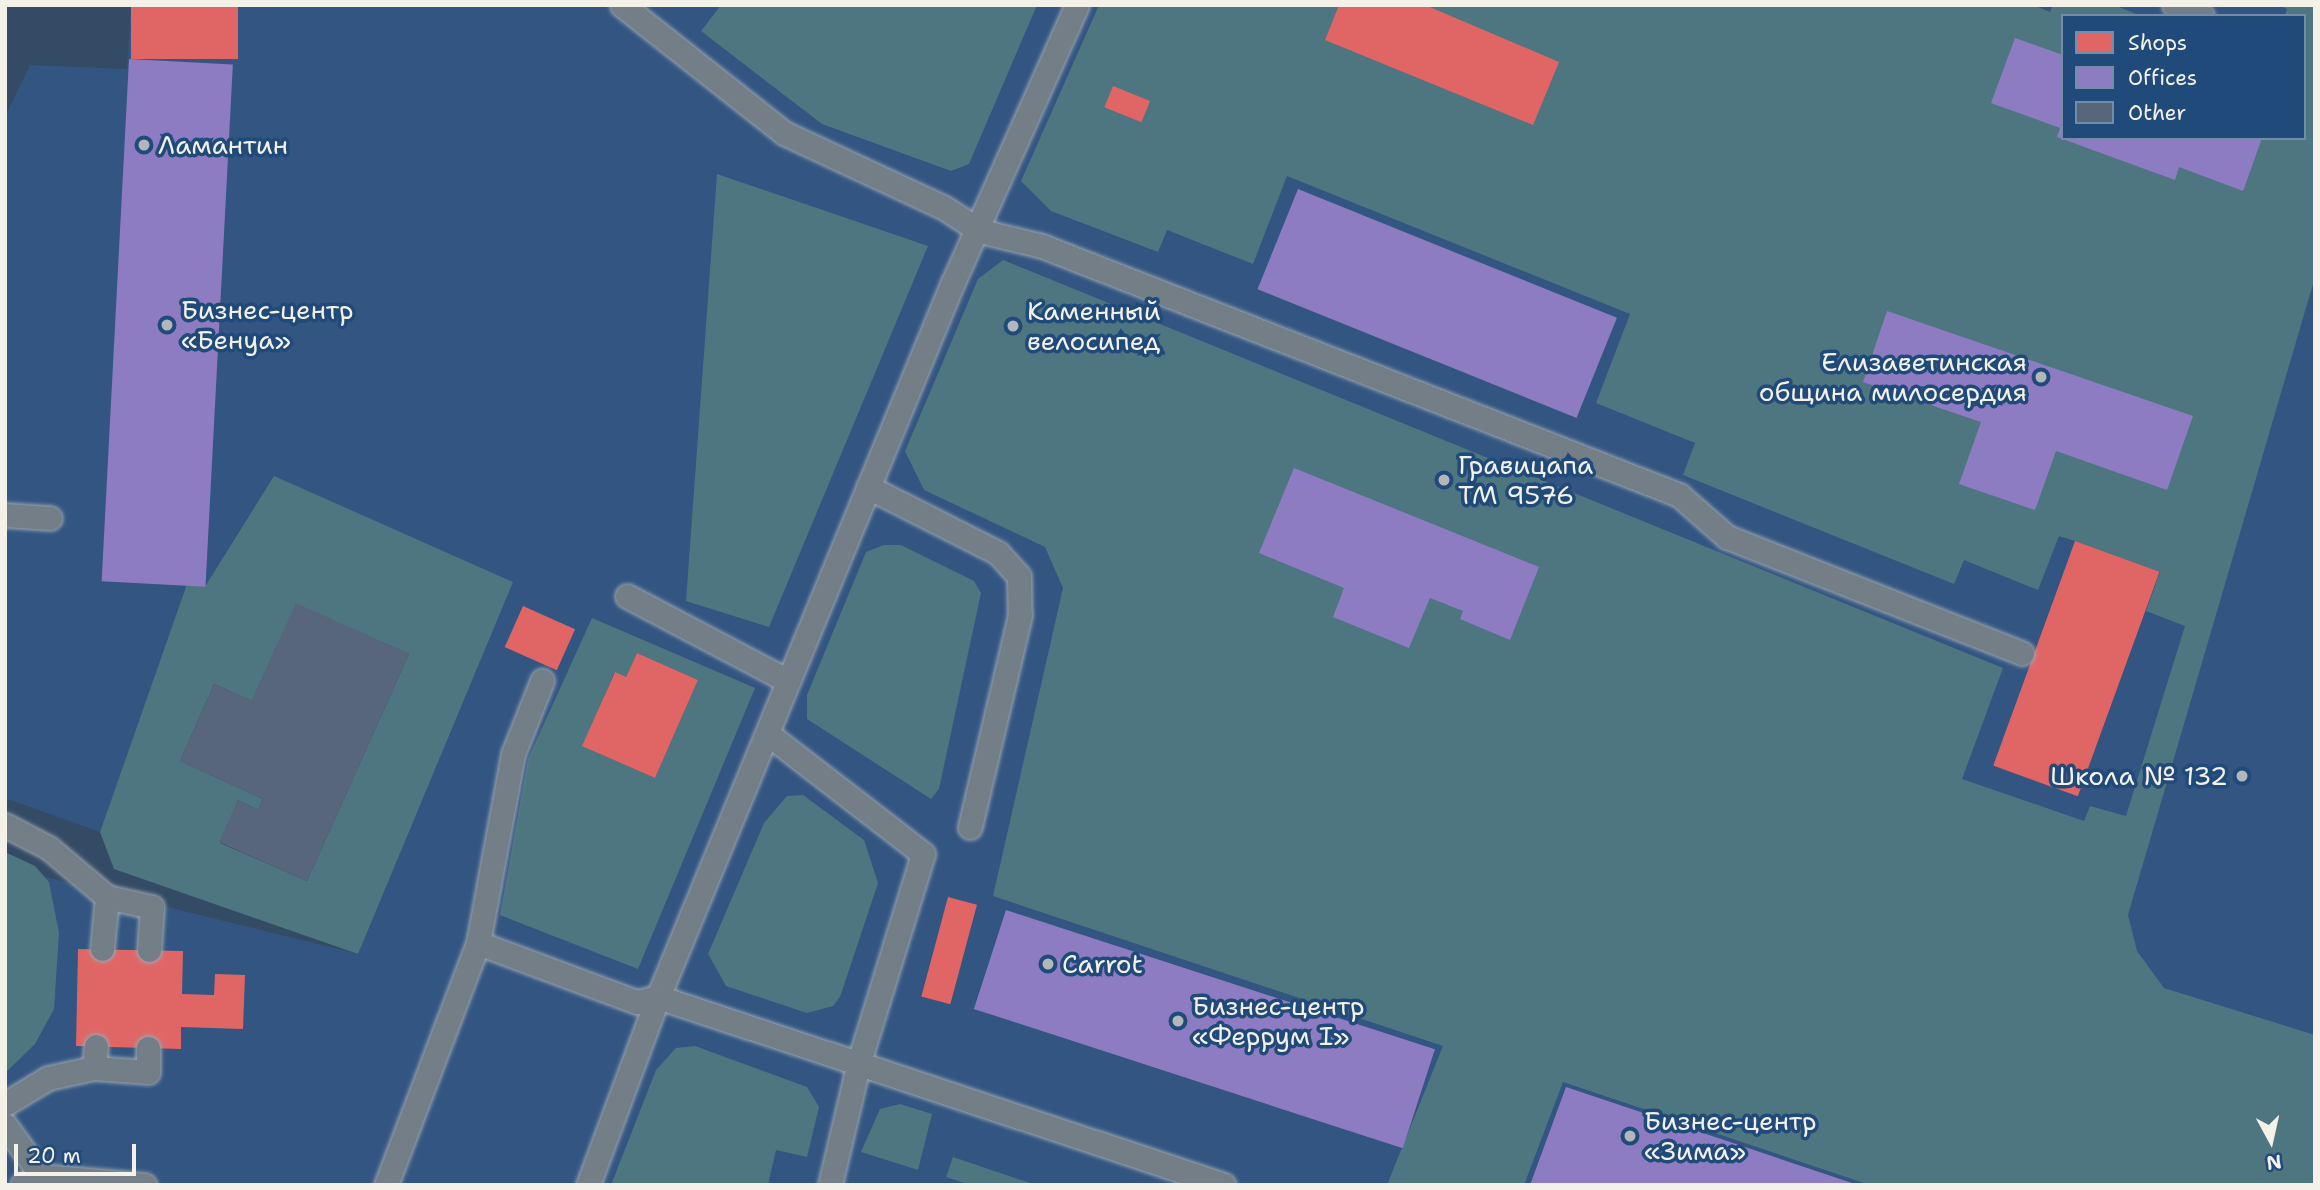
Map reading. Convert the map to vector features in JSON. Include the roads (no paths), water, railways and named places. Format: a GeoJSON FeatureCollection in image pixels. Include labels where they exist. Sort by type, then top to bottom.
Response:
{"type":"FeatureCollection","features":[{"type":"Feature","properties":{"kind":"lane"},"geometry":{"type":"LineString","coordinates":[[622,5],[784,132],[943,207],[980,231],[1042,246],[1679,495],[1727,537],[2022,653]]}},
{"type":"Feature","properties":{"kind":"lane"},"geometry":{"type":"LineString","coordinates":[[588,1185],[659,997],[868,487],[1077,5]]}},
{"type":"Feature","properties":{"kind":"lane"},"geometry":{"type":"LineString","coordinates":[[2174,5],[2197,14]]}},
{"type":"Feature","properties":{"kind":"lane"},"geometry":{"type":"LineString","coordinates":[[868,487],[998,553],[1019,576],[1020,615],[970,827]]}},
{"type":"Feature","properties":{"kind":"lane"},"geometry":{"type":"LineString","coordinates":[[5,515],[50,518]]}},
{"type":"Feature","properties":{"kind":"lane"},"geometry":{"type":"LineString","coordinates":[[627,596],[788,681]]}},
{"type":"Feature","properties":{"kind":"lane"},"geometry":{"type":"LineString","coordinates":[[386,1185],[478,943],[513,754],[542,681]]}},
{"type":"Feature","properties":{"kind":"lane"},"geometry":{"type":"LineString","coordinates":[[768,734],[923,854],[859,1062],[830,1185]]}},
{"type":"Feature","properties":{"kind":"lane"},"geometry":{"type":"LineString","coordinates":[[5,825],[49,848],[107,897],[152,907],[149,950]]}},
{"type":"Feature","properties":{"kind":"lane"},"geometry":{"type":"LineString","coordinates":[[102,949],[107,897]]}},
{"type":"Feature","properties":{"kind":"lane"},"geometry":{"type":"LineString","coordinates":[[478,943],[637,1002],[659,997],[1224,1185]]}},
{"type":"Feature","properties":{"kind":"lane"},"geometry":{"type":"LineString","coordinates":[[5,1104],[48,1077],[95,1057],[148,1072],[148,1048]]}},
{"type":"Feature","properties":{"kind":"lane"},"geometry":{"type":"LineString","coordinates":[[5,1125],[32,1180],[145,1185]]}},
{"type":"Feature","properties":{"kind":"place","name":"Ламантин"},"geometry":{"type":"Point","coordinates":[144,145]}},
{"type":"Feature","properties":{"kind":"place","name":"Бизнес-центр «Бенуа»"},"geometry":{"type":"Point","coordinates":[167,325]}},
{"type":"Feature","properties":{"kind":"place","name":"Каменный велосипед"},"geometry":{"type":"Point","coordinates":[1013,326]}},
{"type":"Feature","properties":{"kind":"place","name":"Елизаветинская община милосердия"},"geometry":{"type":"Point","coordinates":[2041,377]}},
{"type":"Feature","properties":{"kind":"place","name":"Гравицапа ТМ 9576"},"geometry":{"type":"Point","coordinates":[1444,480]}},
{"type":"Feature","properties":{"kind":"place","name":"Школа № 132"},"geometry":{"type":"Point","coordinates":[2242,776]}},
{"type":"Feature","properties":{"kind":"place","name":"Carrot"},"geometry":{"type":"Point","coordinates":[1048,964]}},
{"type":"Feature","properties":{"kind":"place","name":"Бизнес-центр «Феррум I»"},"geometry":{"type":"Point","coordinates":[1178,1021]}},
{"type":"Feature","properties":{"kind":"place","name":"Бизнес-центр «Зима»"},"geometry":{"type":"Point","coordinates":[1630,1136]}}]}
